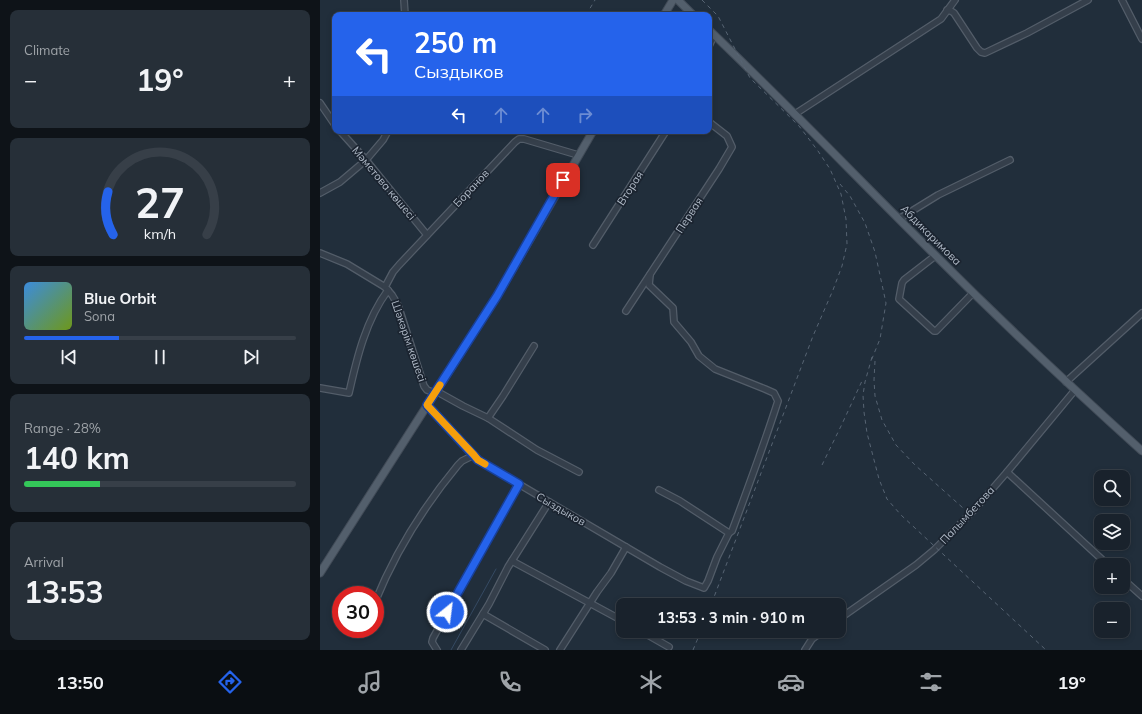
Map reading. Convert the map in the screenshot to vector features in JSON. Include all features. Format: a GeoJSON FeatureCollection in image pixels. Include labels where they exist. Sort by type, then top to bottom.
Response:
{"type":"FeatureCollection","features":[{"type":"Feature","properties":{"kind":"main road"},"geometry":{"type":"LineString","coordinates":[[666,12],[673,0]]}},
{"type":"Feature","properties":{"kind":"main road"},"geometry":{"type":"LineString","coordinates":[[678,0],[690,12]]}},
{"type":"Feature","properties":{"kind":"main road","name":"Абдикаримова"},"geometry":{"type":"LineString","coordinates":[[712,32],[935,256],[1066,382],[1142,451]]}},
{"type":"Feature","properties":{"kind":"main road"},"geometry":{"type":"LineString","coordinates":[[320,573],[497,296],[591,134]]}},
{"type":"Feature","properties":{"kind":"street"},"geometry":{"type":"LineString","coordinates":[[404,0],[405,12]]}},
{"type":"Feature","properties":{"kind":"street"},"geometry":{"type":"LineString","coordinates":[[795,114],[941,19],[955,0]]}},
{"type":"Feature","properties":{"kind":"street"},"geometry":{"type":"LineString","coordinates":[[948,10],[954,13],[981,52],[985,53],[1021,36],[1088,0]]}},
{"type":"Feature","properties":{"kind":"street"},"geometry":{"type":"LineString","coordinates":[[1122,0],[1142,38]]}},
{"type":"Feature","properties":{"kind":"street"},"geometry":{"type":"LineString","coordinates":[[320,103],[332,121]]}},
{"type":"Feature","properties":{"kind":"street","name":"Первая"},"geometry":{"type":"LineString","coordinates":[[626,311],[715,176],[732,147],[727,136],[712,124]]}},
{"type":"Feature","properties":{"kind":"street","name":"Мәметова көшесі"},"geometry":{"type":"LineString","coordinates":[[343,134],[366,160],[427,235]]}},
{"type":"Feature","properties":{"kind":"street"},"geometry":{"type":"LineString","coordinates":[[320,193],[340,182],[366,160],[386,134]]}},
{"type":"Feature","properties":{"kind":"street","name":"Вторая"},"geometry":{"type":"LineString","coordinates":[[593,245],[664,134]]}},
{"type":"Feature","properties":{"kind":"street","name":"Боранов"},"geometry":{"type":"LineString","coordinates":[[320,388],[349,393],[358,354],[369,323],[393,272],[515,142],[519,139],[524,139],[578,155]]}},
{"type":"Feature","properties":{"kind":"street"},"geometry":{"type":"LineString","coordinates":[[899,219],[938,195],[1010,160]]}},
{"type":"Feature","properties":{"kind":"street","name":"Шәкәрім көшесі"},"geometry":{"type":"LineString","coordinates":[[320,253],[347,264],[386,288],[392,295],[398,305],[424,386],[427,390],[436,392],[488,418],[537,450],[579,472]]}},
{"type":"Feature","properties":{"kind":"street"},"geometry":{"type":"LineString","coordinates":[[935,256],[904,280],[899,299],[934,331],[936,331],[973,293]]}},
{"type":"Feature","properties":{"kind":"street"},"geometry":{"type":"LineString","coordinates":[[650,275],[649,285],[673,308],[674,322],[691,342],[699,356],[715,369],[774,393],[778,401],[767,437],[732,531],[729,533],[680,501],[659,490]]}},
{"type":"Feature","properties":{"kind":"street"},"geometry":{"type":"LineString","coordinates":[[1066,382],[1142,313]]}},
{"type":"Feature","properties":{"kind":"street"},"geometry":{"type":"LineString","coordinates":[[488,418],[534,346]]}},
{"type":"Feature","properties":{"kind":"street","name":"Палымбетова"},"geometry":{"type":"LineString","coordinates":[[846,614],[916,565],[934,550],[974,510],[1075,390]]}},
{"type":"Feature","properties":{"kind":"street","name":"Сыздыков"},"geometry":{"type":"LineString","coordinates":[[427,405],[478,460],[686,582],[704,588],[729,533]]}},
{"type":"Feature","properties":{"kind":"street"},"geometry":{"type":"LineString","coordinates":[[381,586],[385,577],[417,522],[458,465],[474,455]]}},
{"type":"Feature","properties":{"kind":"street"},"geometry":{"type":"LineString","coordinates":[[1007,472],[1100,558]]}},
{"type":"Feature","properties":{"kind":"street"},"geometry":{"type":"LineString","coordinates":[[436,650],[432,642],[433,638],[519,484]]}},
{"type":"Feature","properties":{"kind":"street"},"geometry":{"type":"LineString","coordinates":[[461,650],[512,561],[550,502]]}},
{"type":"Feature","properties":{"kind":"street"},"geometry":{"type":"LineString","coordinates":[[560,650],[626,547]]}},
{"type":"Feature","properties":{"kind":"street"},"geometry":{"type":"LineString","coordinates":[[512,561],[616,617]]}},
{"type":"Feature","properties":{"kind":"street"},"geometry":{"type":"LineString","coordinates":[[1130,585],[1142,596]]}},
{"type":"Feature","properties":{"kind":"street"},"geometry":{"type":"LineString","coordinates":[[483,614],[545,650]]}},
{"type":"Feature","properties":{"kind":"street"},"geometry":{"type":"LineString","coordinates":[[653,638],[669,647]]}},
{"type":"Feature","properties":{"kind":"street"},"geometry":{"type":"LineString","coordinates":[[805,650],[813,638]]}},
{"type":"Feature","properties":{"kind":"waterway"},"geometry":{"type":"LineString","coordinates":[[451,650],[496,569]]}},
{"type":"Feature","properties":{"kind":"railway"},"geometry":{"type":"LineString","coordinates":[[588,12],[595,0]]}},
{"type":"Feature","properties":{"kind":"railway"},"geometry":{"type":"LineString","coordinates":[[702,0],[718,16],[750,78],[799,126],[830,169],[841,194],[846,219],[847,244],[842,266],[833,290],[813,336],[714,598]]}},
{"type":"Feature","properties":{"kind":"railway"},"geometry":{"type":"LineString","coordinates":[[840,184],[850,196],[865,223],[875,252],[886,303],[880,339],[871,361]]}},
{"type":"Feature","properties":{"kind":"railway"},"geometry":{"type":"LineString","coordinates":[[872,357],[863,395],[864,412],[867,433],[879,479],[887,499],[901,515],[1046,650]]}},
{"type":"Feature","properties":{"kind":"railway"},"geometry":{"type":"LineString","coordinates":[[875,361],[875,396],[882,420],[896,445],[915,465],[963,508]]}},
{"type":"Feature","properties":{"kind":"railway"},"geometry":{"type":"LineString","coordinates":[[822,465],[862,381]]}},
{"type":"Feature","properties":{"kind":"railway"},"geometry":{"type":"LineString","coordinates":[[693,650],[698,638]]}},
{"type":"Feature","properties":{"kind":"slow traffic"},"geometry":{"type":"LineString","coordinates":[[440,385],[427,405],[478,460],[485,464]]}},
{"type":"Feature","properties":{"kind":"route"},"geometry":{"type":"LineString","coordinates":[[447,612],[519,484],[478,460],[427,405],[497,296],[563,180]]}}]}
